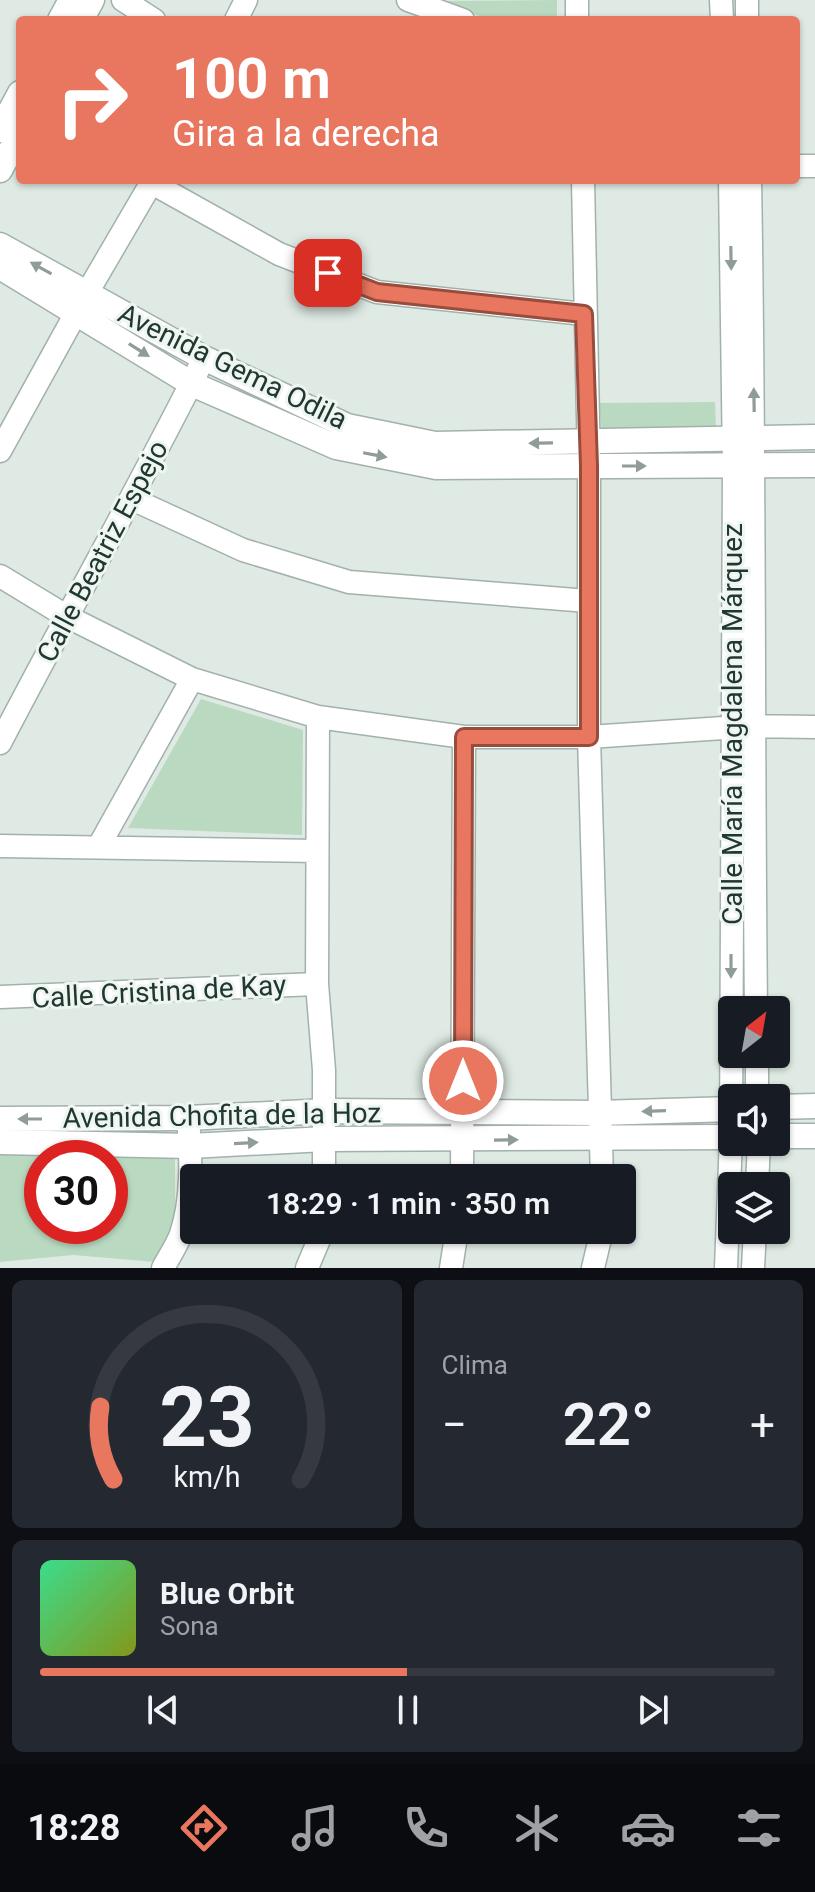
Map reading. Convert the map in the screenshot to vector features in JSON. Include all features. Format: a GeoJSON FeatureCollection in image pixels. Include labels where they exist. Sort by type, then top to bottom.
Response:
{"type":"FeatureCollection","features":[{"type":"Feature","properties":{"kind":"street"},"geometry":{"type":"LineString","coordinates":[[123,0],[148,16]]}},
{"type":"Feature","properties":{"kind":"street"},"geometry":{"type":"LineString","coordinates":[[416,2],[453,16]]}},
{"type":"Feature","properties":{"kind":"street"},"geometry":{"type":"LineString","coordinates":[[0,130],[16,100]]}},
{"type":"Feature","properties":{"kind":"street"},"geometry":{"type":"LineString","coordinates":[[0,170],[16,140]]}},
{"type":"Feature","properties":{"kind":"street"},"geometry":{"type":"LineString","coordinates":[[0,451],[152,184]]}},
{"type":"Feature","properties":{"kind":"street"},"geometry":{"type":"LineString","coordinates":[[156,184],[279,254],[377,292],[584,314]]}},
{"type":"Feature","properties":{"kind":"street"},"geometry":{"type":"LineString","coordinates":[[583,184],[589,737],[602,1164]]}},
{"type":"Feature","properties":{"kind":"street","name":"Calle María Magdalena Márquez"},"geometry":{"type":"LineString","coordinates":[[730,184],[744,466],[743,727],[732,1084]]}},
{"type":"Feature","properties":{"kind":"street","name":"Calle María Magdalena Márquez"},"geometry":{"type":"LineString","coordinates":[[743,440],[750,184]]}},
{"type":"Feature","properties":{"kind":"street","name":"Avenida Gema Odila"},"geometry":{"type":"LineString","coordinates":[[0,245],[192,384],[336,447],[436,467],[743,440],[815,437]]}},
{"type":"Feature","properties":{"kind":"street","name":"Avenida Gema Odila"},"geometry":{"type":"LineString","coordinates":[[0,267],[347,426],[435,444],[744,466],[815,465]]}},
{"type":"Feature","properties":{"kind":"street","name":"Calle Beatriz Espejo"},"geometry":{"type":"LineString","coordinates":[[0,743],[204,358]]}},
{"type":"Feature","properties":{"kind":"street"},"geometry":{"type":"LineString","coordinates":[[132,499],[243,550],[349,582],[588,601]]}},
{"type":"Feature","properties":{"kind":"street"},"geometry":{"type":"LineString","coordinates":[[0,576],[66,616],[192,679],[318,717],[464,737],[589,737],[743,727],[815,727]]}},
{"type":"Feature","properties":{"kind":"street"},"geometry":{"type":"LineString","coordinates":[[99,846],[192,679]]}},
{"type":"Feature","properties":{"kind":"street"},"geometry":{"type":"LineString","coordinates":[[318,717],[317,984],[326,1111],[324,1164]]}},
{"type":"Feature","properties":{"kind":"street","name":"Calle María Magdalena Márquez"},"geometry":{"type":"LineString","coordinates":[[743,727],[755,996]]}},
{"type":"Feature","properties":{"kind":"street"},"geometry":{"type":"LineString","coordinates":[[463,1164],[464,737]]}},
{"type":"Feature","properties":{"kind":"street"},"geometry":{"type":"LineString","coordinates":[[0,846],[316,851]]}},
{"type":"Feature","properties":{"kind":"street","name":"Calle Cristina de Kay"},"geometry":{"type":"LineString","coordinates":[[0,997],[317,984]]}},
{"type":"Feature","properties":{"kind":"street"},"geometry":{"type":"LineString","coordinates":[[790,1107],[815,1106]]}},
{"type":"Feature","properties":{"kind":"street","name":"Avenida Chofita de la Hoz"},"geometry":{"type":"LineString","coordinates":[[0,1119],[188,1118],[326,1111],[598,1113],[718,1109]]}},
{"type":"Feature","properties":{"kind":"street"},"geometry":{"type":"LineString","coordinates":[[163,1268],[181,1234],[189,1197],[188,1118]]}},
{"type":"Feature","properties":{"kind":"street"},"geometry":{"type":"LineString","coordinates":[[790,1136],[815,1136]]}},
{"type":"Feature","properties":{"kind":"street","name":"Avenida Chofita de la Hoz"},"geometry":{"type":"LineString","coordinates":[[0,1142],[190,1146],[325,1139],[718,1137]]}},
{"type":"Feature","properties":{"kind":"street","name":"Calle María Magdalena Márquez"},"geometry":{"type":"LineString","coordinates":[[726,1268],[730,1156]]}},
{"type":"Feature","properties":{"kind":"street"},"geometry":{"type":"LineString","coordinates":[[307,1268],[317,1244]]}},
{"type":"Feature","properties":{"kind":"street"},"geometry":{"type":"LineString","coordinates":[[451,1268],[455,1244]]}},
{"type":"Feature","properties":{"kind":"street"},"geometry":{"type":"LineString","coordinates":[[593,1268],[599,1244]]}},
{"type":"Feature","properties":{"kind":"street"},"geometry":{"type":"LineString","coordinates":[[753,1268],[754,1244]]}},
{"type":"Feature","properties":{"kind":"green space"},"geometry":{"type":"Polygon","coordinates":[[[557,0],[557,16],[480,16],[433,1],[557,0]]]}},
{"type":"Feature","properties":{"kind":"green space"},"geometry":{"type":"Polygon","coordinates":[[[715,402],[716,430],[602,432],[599,403],[715,402]]]}},
{"type":"Feature","properties":{"kind":"green space"},"geometry":{"type":"Polygon","coordinates":[[[201,699],[303,730],[302,835],[128,828],[201,699]]]}},
{"type":"Feature","properties":{"kind":"green space"},"geometry":{"type":"Polygon","coordinates":[[[0,1153],[24,1153],[24,1244],[128,1244],[128,1153],[175,1153],[175,1212],[167,1263],[73,1255],[0,1262],[0,1153]]]}},
{"type":"Feature","properties":{"kind":"route"},"geometry":{"type":"LineString","coordinates":[[328,273],[377,292],[584,314],[589,466],[589,737],[464,737],[463,1081]]}}]}
